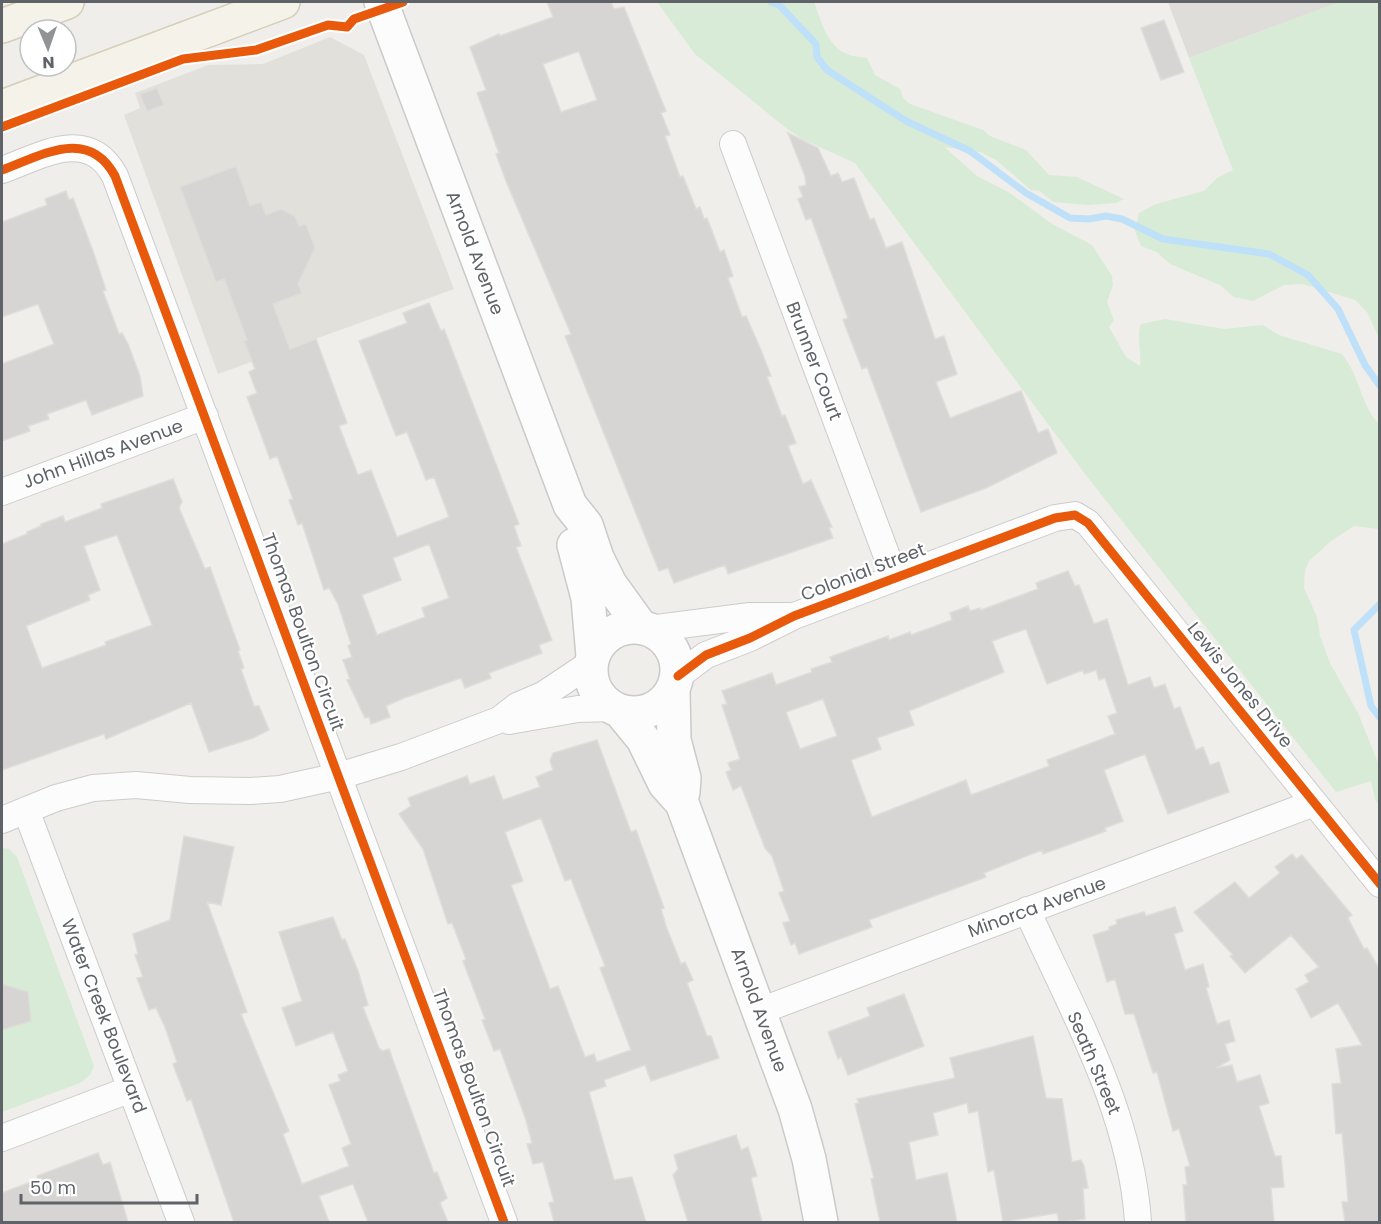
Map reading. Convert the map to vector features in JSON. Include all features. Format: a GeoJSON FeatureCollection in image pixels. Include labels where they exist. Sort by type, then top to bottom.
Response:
{"type":"FeatureCollection","features":[{"type":"Feature","properties":{"kind":"main road"},"geometry":{"type":"LineString","coordinates":[[2,26],[67,2]]}},
{"type":"Feature","properties":{"kind":"main road"},"geometry":{"type":"LineString","coordinates":[[2,107],[283,2]]}},
{"type":"Feature","properties":{"kind":"street","name":"Arnold Avenue"},"geometry":{"type":"LineString","coordinates":[[381,2],[570,505],[586,525],[597,558],[610,584],[645,628]]}},
{"type":"Feature","properties":{"kind":"street","name":"Brunner Court"},"geometry":{"type":"LineString","coordinates":[[733,144],[896,578]]}},
{"type":"Feature","properties":{"kind":"street","name":"Thomas Boulton Circuit"},"geometry":{"type":"LineString","coordinates":[[2,171],[68,147],[91,151],[110,165],[504,1222]]}},
{"type":"Feature","properties":{"kind":"street","name":"John Hillas Avenue"},"geometry":{"type":"LineString","coordinates":[[2,492],[205,416]]}},
{"type":"Feature","properties":{"kind":"street","name":"Arnold Avenue"},"geometry":{"type":"LineString","coordinates":[[570,505],[570,531],[588,598],[592,660]]}},
{"type":"Feature","properties":{"kind":"street","name":"Colonial Street"},"geometry":{"type":"LineString","coordinates":[[675,683],[706,655],[750,638],[794,616],[1069,515]]}},
{"type":"Feature","properties":{"kind":"street","name":"Lewis Jones Drive"},"geometry":{"type":"LineString","coordinates":[[1069,515],[1088,523],[1380,884]]}},
{"type":"Feature","properties":{"kind":"street","name":"Colonial Street"},"geometry":{"type":"LineString","coordinates":[[645,628],[750,616],[794,616]]}},
{"type":"Feature","properties":{"kind":"street"},"geometry":{"type":"LineString","coordinates":[[500,720],[521,721],[578,709],[617,709],[636,713],[650,711],[663,703],[675,683],[677,662],[672,647],[662,636],[645,628],[626,627],[612,633],[600,643],[592,660],[592,678],[597,692],[617,709]]}},
{"type":"Feature","properties":{"kind":"street"},"geometry":{"type":"LineString","coordinates":[[2,820],[74,792],[111,786],[250,791],[280,789],[339,776],[401,757],[500,720],[517,706],[543,695],[592,660]]}},
{"type":"Feature","properties":{"kind":"street","name":"Arnold Avenue"},"geometry":{"type":"LineString","coordinates":[[675,683],[674,740],[684,778],[682,803]]}},
{"type":"Feature","properties":{"kind":"street","name":"Arnold Avenue"},"geometry":{"type":"LineString","coordinates":[[617,709],[643,739],[665,784],[682,803],[795,1109],[809,1159],[820,1222]]}},
{"type":"Feature","properties":{"kind":"street","name":"Minorca Avenue"},"geometry":{"type":"LineString","coordinates":[[760,1011],[1314,803]]}},
{"type":"Feature","properties":{"kind":"street","name":"Water Creek Boulevard"},"geometry":{"type":"LineString","coordinates":[[26,810],[181,1222]]}},
{"type":"Feature","properties":{"kind":"street","name":"Seath Street"},"geometry":{"type":"LineString","coordinates":[[1027,910],[1114,1108],[1128,1154],[1138,1222]]}},
{"type":"Feature","properties":{"kind":"street"},"geometry":{"type":"LineString","coordinates":[[2,1138],[131,1089]]}},
{"type":"Feature","properties":{"kind":"shaded area"},"geometry":{"type":"Polygon","coordinates":[[[1168,2],[1340,2],[1189,58],[1168,2]]]}},
{"type":"Feature","properties":{"kind":"shaded area"},"geometry":{"type":"Polygon","coordinates":[[[330,37],[364,55],[454,289],[218,374],[124,115],[140,108],[135,93],[208,65],[263,64],[330,37]]]}},
{"type":"Feature","properties":{"kind":"green space"},"geometry":{"type":"Polygon","coordinates":[[[657,2],[814,2],[825,31],[834,45],[849,55],[867,58],[875,75],[900,89],[903,98],[910,104],[983,130],[990,136],[1026,150],[1049,175],[1077,177],[1124,199],[1116,203],[1088,205],[1053,202],[1040,191],[1031,190],[996,160],[980,152],[944,147],[977,176],[1010,193],[1052,224],[1092,245],[1112,276],[1113,285],[1107,302],[1114,320],[1109,327],[1126,357],[1140,366],[1141,324],[1165,319],[1224,329],[1263,325],[1279,335],[1342,354],[1348,362],[1368,408],[1379,424],[1379,529],[1354,526],[1331,541],[1309,561],[1305,570],[1304,588],[1317,617],[1320,636],[1330,663],[1358,713],[1379,765],[1379,806],[1371,781],[1336,792],[1085,474],[855,163],[802,139],[786,128],[695,54],[657,2]]]}},
{"type":"Feature","properties":{"kind":"green space"},"geometry":{"type":"Polygon","coordinates":[[[1340,2],[1379,2],[1379,338],[1367,312],[1355,300],[1303,284],[1284,285],[1253,301],[1234,297],[1220,285],[1170,264],[1157,252],[1141,246],[1135,231],[1139,213],[1156,204],[1204,191],[1217,178],[1233,170],[1189,58],[1340,2]]]}},
{"type":"Feature","properties":{"kind":"green space"},"geometry":{"type":"Polygon","coordinates":[[[2,848],[9,849],[17,857],[94,1066],[90,1075],[80,1083],[2,1112],[2,848]]]}},
{"type":"Feature","properties":{"kind":"building"},"geometry":{"type":"Polygon","coordinates":[[[547,2],[611,2],[614,9],[624,7],[666,111],[661,113],[670,135],[665,136],[680,177],[683,176],[696,209],[700,207],[704,219],[707,218],[720,252],[724,250],[733,276],[728,278],[742,317],[746,316],[761,350],[771,376],[767,377],[782,416],[785,415],[796,443],[788,446],[803,484],[811,480],[832,527],[829,528],[833,538],[728,574],[725,565],[674,583],[668,568],[659,571],[565,336],[571,334],[506,181],[496,154],[499,153],[477,93],[486,90],[470,47],[499,34],[500,36],[553,17],[547,2]],[[579,52],[543,64],[561,112],[597,100],[579,52]]]}},
{"type":"Feature","properties":{"kind":"building"},"geometry":{"type":"Polygon","coordinates":[[[1164,20],[1184,72],[1161,80],[1141,28],[1164,20]]]}},
{"type":"Feature","properties":{"kind":"building"},"geometry":{"type":"Polygon","coordinates":[[[157,88],[164,105],[147,111],[140,94],[157,88]]]}},
{"type":"Feature","properties":{"kind":"building"},"geometry":{"type":"Polygon","coordinates":[[[788,133],[818,148],[831,176],[838,173],[842,182],[854,178],[870,220],[874,218],[886,248],[902,242],[935,339],[944,336],[957,374],[936,382],[950,418],[1021,391],[1038,433],[1048,429],[1057,453],[986,488],[921,512],[867,367],[862,369],[843,320],[848,318],[811,218],[806,220],[798,199],[803,197],[799,187],[806,185],[805,176],[788,133]]]}},
{"type":"Feature","properties":{"kind":"building"},"geometry":{"type":"Polygon","coordinates":[[[236,166],[250,206],[261,202],[266,215],[281,209],[295,216],[299,226],[306,224],[315,248],[298,284],[302,293],[273,304],[290,349],[316,339],[347,423],[339,426],[358,475],[371,470],[397,537],[449,517],[434,477],[426,480],[407,432],[396,436],[359,341],[407,323],[403,313],[429,303],[441,331],[444,329],[519,524],[514,526],[521,546],[516,547],[552,640],[539,645],[542,653],[489,673],[491,678],[465,688],[461,678],[404,698],[386,706],[390,717],[371,724],[369,717],[365,718],[347,680],[350,679],[343,660],[352,657],[348,646],[351,644],[338,604],[329,588],[324,590],[302,523],[298,525],[289,500],[293,499],[277,456],[270,459],[247,397],[257,393],[249,372],[255,369],[244,341],[247,340],[224,279],[216,282],[180,187],[236,166]],[[429,544],[393,558],[401,580],[362,595],[377,635],[425,617],[422,608],[449,598],[429,544]]]}},
{"type":"Feature","properties":{"kind":"building"},"geometry":{"type":"Polygon","coordinates":[[[66,191],[69,200],[73,198],[93,251],[106,290],[103,291],[119,334],[122,333],[128,344],[140,376],[143,396],[92,415],[86,400],[47,414],[49,419],[28,426],[30,431],[2,441],[2,364],[54,344],[38,304],[2,317],[2,222],[47,205],[45,199],[66,191]]]}},
{"type":"Feature","properties":{"kind":"building"},"geometry":{"type":"Polygon","coordinates":[[[173,479],[182,502],[179,508],[205,569],[210,567],[240,650],[238,651],[244,668],[241,669],[254,706],[259,706],[269,730],[253,738],[209,752],[191,703],[106,739],[104,734],[2,770],[2,544],[27,534],[41,524],[63,516],[65,522],[102,508],[101,504],[173,479]],[[117,535],[84,546],[100,590],[88,595],[90,600],[26,626],[42,668],[106,645],[105,642],[152,625],[117,535]]]}},
{"type":"Feature","properties":{"kind":"building"},"geometry":{"type":"Polygon","coordinates":[[[1068,571],[1075,586],[1079,585],[1094,624],[1107,619],[1128,685],[1150,677],[1154,688],[1165,684],[1174,709],[1180,707],[1196,750],[1203,747],[1210,765],[1219,762],[1229,792],[1168,814],[1145,754],[1104,770],[1123,821],[1105,828],[1106,831],[1043,854],[1042,850],[984,873],[986,877],[869,920],[872,927],[799,954],[795,943],[791,945],[783,923],[790,921],[779,893],[784,891],[772,856],[765,848],[741,786],[733,790],[726,772],[731,770],[728,763],[740,759],[722,705],[727,704],[722,691],[772,673],[776,685],[832,662],[830,657],[888,636],[889,640],[910,632],[911,635],[952,620],[950,613],[968,606],[970,611],[980,608],[981,610],[1038,589],[1036,583],[1068,571]],[[1026,629],[992,641],[1004,672],[909,711],[914,725],[877,738],[881,749],[851,760],[872,817],[966,780],[971,795],[1049,766],[1047,760],[1115,734],[1108,716],[1117,713],[1105,678],[1099,680],[1096,670],[1084,674],[1083,670],[1047,684],[1026,629]],[[823,699],[786,712],[800,749],[837,736],[823,699]]]}},
{"type":"Feature","properties":{"kind":"building"},"geometry":{"type":"Polygon","coordinates":[[[597,740],[631,832],[636,830],[664,908],[661,909],[666,926],[681,964],[685,962],[693,980],[687,983],[707,1036],[711,1036],[719,1058],[651,1081],[645,1065],[604,1080],[606,1086],[589,1092],[614,1180],[632,1177],[646,1222],[554,1222],[549,1203],[554,1202],[543,1162],[533,1164],[527,1144],[532,1143],[526,1120],[500,1049],[494,1051],[482,1020],[485,1019],[463,961],[466,959],[452,923],[448,924],[423,849],[399,814],[411,806],[408,798],[467,776],[470,784],[494,776],[503,800],[540,787],[536,777],[553,770],[550,761],[553,753],[597,740]],[[541,818],[505,832],[523,881],[511,885],[550,989],[558,986],[585,1057],[594,1054],[597,1062],[631,1050],[600,968],[605,966],[571,879],[565,881],[541,818]]]}},
{"type":"Feature","properties":{"kind":"building"},"geometry":{"type":"Polygon","coordinates":[[[184,836],[234,847],[221,905],[207,902],[247,1012],[241,1014],[289,1131],[283,1134],[302,1184],[349,1166],[342,1148],[351,1144],[329,1085],[340,1081],[338,1075],[348,1071],[333,1032],[296,1046],[282,1008],[302,1001],[279,932],[333,917],[358,971],[368,1005],[363,1007],[379,1048],[383,1051],[389,1049],[434,1173],[437,1172],[447,1198],[440,1203],[448,1222],[368,1222],[353,1184],[319,1196],[329,1222],[234,1222],[191,1099],[187,1101],[173,1064],[177,1062],[165,1027],[156,1008],[149,1010],[137,978],[143,977],[135,955],[138,954],[133,934],[170,920],[184,836]]]}},
{"type":"Feature","properties":{"kind":"building"},"geometry":{"type":"Polygon","coordinates":[[[1292,854],[1296,859],[1302,855],[1352,915],[1348,918],[1364,949],[1367,948],[1380,970],[1380,1222],[1345,1222],[1342,1202],[1348,1202],[1346,1175],[1342,1133],[1336,1134],[1332,1084],[1341,1083],[1336,1049],[1362,1045],[1338,1003],[1311,1018],[1296,989],[1309,982],[1305,975],[1319,967],[1291,935],[1245,973],[1230,956],[1233,955],[1194,912],[1235,882],[1249,898],[1280,873],[1275,867],[1292,854]]]}},
{"type":"Feature","properties":{"kind":"building"},"geometry":{"type":"Polygon","coordinates":[[[1175,907],[1183,931],[1174,934],[1185,970],[1203,964],[1209,987],[1206,988],[1217,1024],[1229,1020],[1235,1041],[1225,1044],[1230,1060],[1216,1068],[1232,1065],[1237,1082],[1260,1075],[1269,1103],[1259,1106],[1275,1156],[1281,1156],[1284,1187],[1271,1188],[1274,1222],[1186,1222],[1183,1185],[1187,1185],[1185,1167],[1190,1166],[1179,1129],[1173,1131],[1157,1072],[1153,1073],[1134,1014],[1125,1014],[1115,979],[1107,982],[1093,935],[1109,930],[1109,927],[1117,924],[1116,920],[1144,912],[1146,916],[1175,907]]]}},
{"type":"Feature","properties":{"kind":"building"},"geometry":{"type":"Polygon","coordinates":[[[2,984],[28,992],[31,1021],[2,1030],[2,984]]]}},
{"type":"Feature","properties":{"kind":"building"},"geometry":{"type":"Polygon","coordinates":[[[904,994],[924,1046],[848,1075],[841,1057],[838,1059],[828,1032],[870,1016],[867,1008],[904,994]]]}},
{"type":"Feature","properties":{"kind":"building"},"geometry":{"type":"Polygon","coordinates":[[[1033,1036],[1046,1098],[1062,1099],[1072,1162],[1081,1160],[1084,1166],[1088,1188],[1083,1189],[1085,1219],[1059,1222],[1057,1213],[1003,1222],[994,1170],[988,1172],[978,1111],[969,1113],[967,1103],[933,1113],[938,1135],[909,1142],[916,1180],[947,1173],[957,1222],[880,1222],[871,1179],[874,1178],[855,1104],[859,1103],[857,1099],[955,1078],[950,1058],[1033,1036]]]}},
{"type":"Feature","properties":{"kind":"building"},"geometry":{"type":"Polygon","coordinates":[[[736,1135],[741,1150],[748,1147],[757,1176],[751,1178],[762,1222],[688,1222],[673,1175],[678,1169],[674,1155],[736,1135]]]}},
{"type":"Feature","properties":{"kind":"building"},"geometry":{"type":"Polygon","coordinates":[[[98,1153],[103,1165],[110,1162],[128,1222],[2,1222],[2,1193],[38,1179],[37,1176],[98,1153]]]}},
{"type":"Feature","properties":{"kind":"waterway"},"geometry":{"type":"LineString","coordinates":[[771,2],[779,5],[816,44],[817,57],[827,70],[906,121],[970,151],[1026,193],[1070,218],[1089,219],[1106,216],[1122,219],[1163,239],[1269,254],[1308,275],[1338,309],[1365,365],[1380,386]]}},
{"type":"Feature","properties":{"kind":"waterway"},"geometry":{"type":"LineString","coordinates":[[1380,604],[1354,630],[1371,706],[1380,718]]}},
{"type":"Feature","properties":{"kind":"cycle path"},"geometry":{"type":"LineString","coordinates":[[2,127],[183,59],[256,50],[328,25],[347,27],[354,19],[403,2]]}},
{"type":"Feature","properties":{"kind":"cycle path"},"geometry":{"type":"LineString","coordinates":[[2,170],[48,153],[78,148],[91,152],[104,161],[115,176],[504,1222]]}},
{"type":"Feature","properties":{"kind":"cycle path"},"geometry":{"type":"LineString","coordinates":[[678,676],[706,655],[750,638],[794,616],[1055,518],[1075,515],[1088,523],[1380,884]]}}]}
